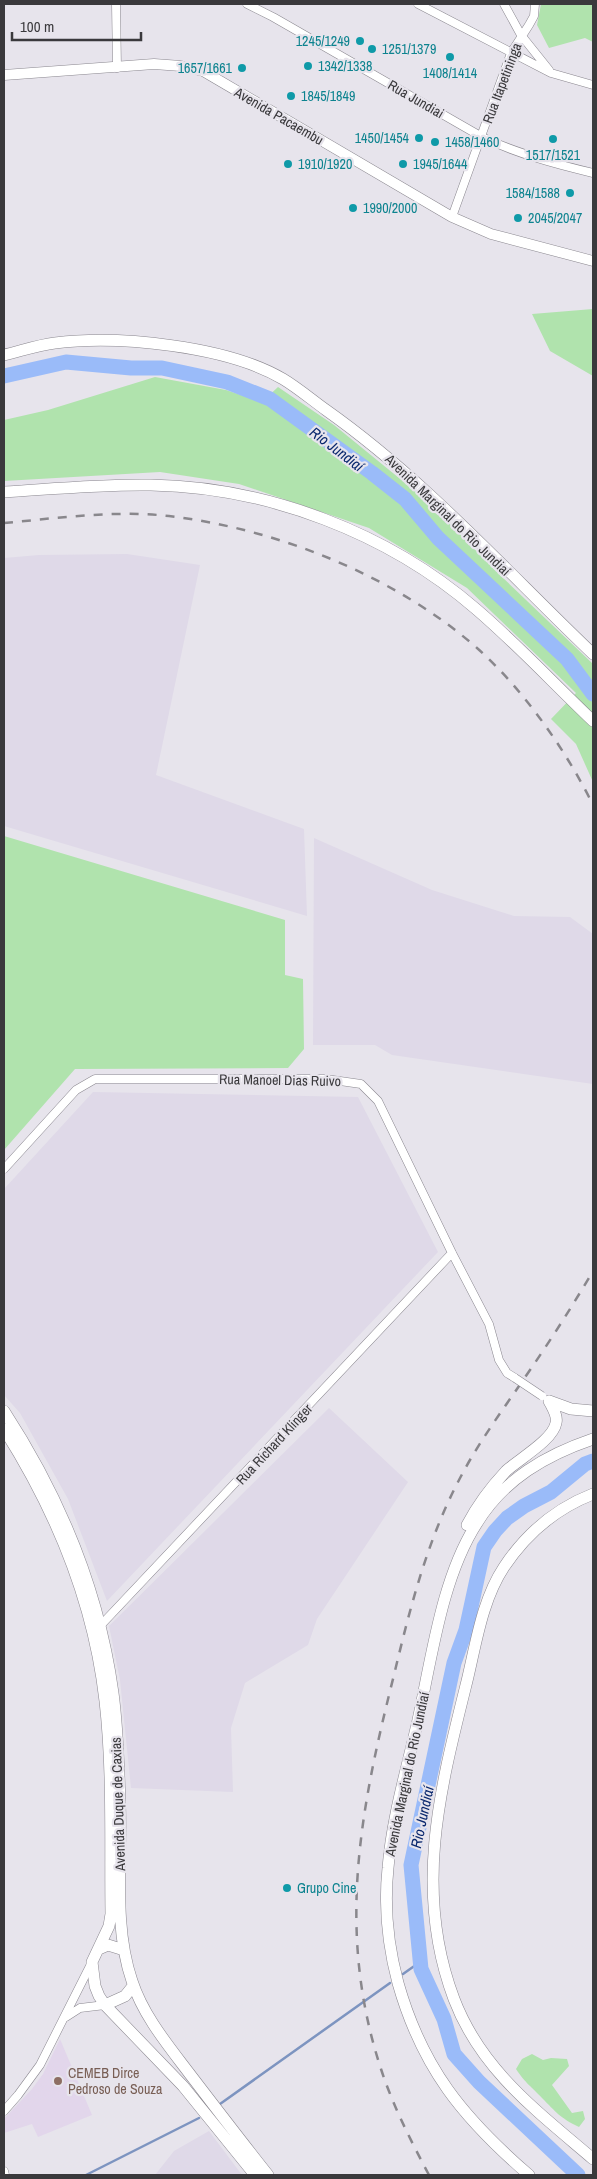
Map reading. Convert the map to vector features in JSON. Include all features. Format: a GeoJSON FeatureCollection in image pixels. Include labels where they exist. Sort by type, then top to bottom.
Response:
{"type":"FeatureCollection","features":[{"type":"Feature","properties":{"kind":"main road","name":"Avenida Pacaembu"},"geometry":{"type":"LineString","coordinates":[[4,75],[154,64],[181,66],[202,72],[452,216],[492,234],[593,260]]}},
{"type":"Feature","properties":{"kind":"main road","name":"Avenida Marginal do Rio Jundiaí"},"geometry":{"type":"LineString","coordinates":[[4,355],[54,343],[120,340],[164,345],[217,355],[258,368],[283,379],[355,430],[395,463],[593,654]]}},
{"type":"Feature","properties":{"kind":"main road"},"geometry":{"type":"LineString","coordinates":[[4,492],[151,485],[197,488],[246,496],[309,514],[368,538],[426,572],[476,609],[593,721]]}},
{"type":"Feature","properties":{"kind":"main road"},"geometry":{"type":"LineString","coordinates":[[545,1399],[571,1409],[593,1411]]}},
{"type":"Feature","properties":{"kind":"main road"},"geometry":{"type":"LineString","coordinates":[[458,1556],[461,1538],[470,1519],[492,1487],[506,1472],[554,1430],[556,1419],[545,1399]]}},
{"type":"Feature","properties":{"kind":"main road","name":"Avenida Duque de Caxias"},"geometry":{"type":"LineString","coordinates":[[4,1411],[31,1453],[60,1508],[79,1556],[114,1694],[120,1806],[124,1950],[133,1986],[145,2012],[166,2042],[268,2175]]}},
{"type":"Feature","properties":{"kind":"main road","name":"Avenida Duque de Caxias"},"geometry":{"type":"LineString","coordinates":[[4,1429],[42,1495],[60,1533],[96,1626],[105,1702],[110,1816],[111,1914],[110,1926],[92,1962]]}},
{"type":"Feature","properties":{"kind":"main road","name":"Avenida Marginal do Rio Jundiaí"},"geometry":{"type":"LineString","coordinates":[[529,2175],[499,2149],[449,2093],[424,2055],[410,2023],[397,1981],[389,1945],[388,1868],[393,1832],[445,1598],[458,1556],[482,1515],[500,1493],[515,1480],[534,1465],[555,1453],[593,1439]]}},
{"type":"Feature","properties":{"kind":"main road"},"geometry":{"type":"LineString","coordinates":[[593,1494],[557,1512],[537,1529],[519,1547],[503,1568],[492,1590],[479,1630],[459,1711],[433,1846],[433,1908],[440,1953],[454,1999],[472,2038],[493,2068],[525,2101],[593,2159]]}},
{"type":"Feature","properties":{"kind":"main road"},"geometry":{"type":"LineString","coordinates":[[99,1949],[108,1945],[124,1950]]}},
{"type":"Feature","properties":{"kind":"main road"},"geometry":{"type":"LineString","coordinates":[[92,1962],[95,1986],[105,2005],[183,2086],[255,2175]]}},
{"type":"Feature","properties":{"kind":"main road"},"geometry":{"type":"LineString","coordinates":[[105,2005],[124,1996],[133,1986]]}},
{"type":"Feature","properties":{"kind":"street"},"geometry":{"type":"LineString","coordinates":[[116,4],[117,68]]}},
{"type":"Feature","properties":{"kind":"street","name":"Rua Jundiai"},"geometry":{"type":"LineString","coordinates":[[247,4],[274,17],[482,137],[510,150],[593,173]]}},
{"type":"Feature","properties":{"kind":"street"},"geometry":{"type":"LineString","coordinates":[[418,4],[551,73],[593,85]]}},
{"type":"Feature","properties":{"kind":"street"},"geometry":{"type":"LineString","coordinates":[[504,4],[521,35],[551,73]]}},
{"type":"Feature","properties":{"kind":"street","name":"Rua Itapetininga"},"geometry":{"type":"LineString","coordinates":[[452,216],[482,137],[510,53],[534,16],[535,4]]}},
{"type":"Feature","properties":{"kind":"street","name":"Rua Manoel Dias Ruivo"},"geometry":{"type":"LineString","coordinates":[[4,1169],[76,1090],[96,1079],[326,1079],[361,1084],[378,1101],[489,1324],[501,1366],[545,1399]]}},
{"type":"Feature","properties":{"kind":"street","name":"Rua Richard Klinger"},"geometry":{"type":"LineString","coordinates":[[96,1626],[452,1253]]}},
{"type":"Feature","properties":{"kind":"street"},"geometry":{"type":"LineString","coordinates":[[4,2111],[40,2065],[92,1962]]}},
{"type":"Feature","properties":{"kind":"street"},"geometry":{"type":"LineString","coordinates":[[64,2018],[80,2008],[105,2005]]}},
{"type":"Feature","properties":{"kind":"street"},"geometry":{"type":"LineString","coordinates":[[4,2171],[5,2175]]}},
{"type":"Feature","properties":{"kind":"shaded area"},"geometry":{"type":"Polygon","coordinates":[[[127,554],[200,565],[156,775],[304,829],[307,916],[4,826],[4,558],[39,555],[127,554]]]}},
{"type":"Feature","properties":{"kind":"shaded area"},"geometry":{"type":"Polygon","coordinates":[[[314,838],[432,890],[514,916],[570,917],[593,934],[593,1084],[392,1055],[375,1045],[313,1045],[314,838]]]}},
{"type":"Feature","properties":{"kind":"shaded area"},"geometry":{"type":"Polygon","coordinates":[[[93,1092],[358,1097],[438,1252],[107,1601],[68,1499],[20,1413],[4,1395],[4,1189],[93,1092]]]}},
{"type":"Feature","properties":{"kind":"shaded area"},"geometry":{"type":"Polygon","coordinates":[[[329,1408],[408,1482],[317,1619],[308,1645],[245,1683],[231,1728],[233,1792],[131,1788],[120,1680],[109,1626],[329,1408]]]}},
{"type":"Feature","properties":{"kind":"shaded area","name":"CEMEB Dirce Pedroso de Souza"},"geometry":{"type":"Polygon","coordinates":[[[60,2039],[92,2115],[38,2137],[32,2124],[4,2133],[4,2119],[32,2089],[43,2074],[60,2039]]]}},
{"type":"Feature","properties":{"kind":"shaded area"},"geometry":{"type":"Polygon","coordinates":[[[209,2131],[242,2175],[155,2175],[174,2151],[209,2131]]]}},
{"type":"Feature","properties":{"kind":"green space"},"geometry":{"type":"Polygon","coordinates":[[[541,4],[593,4],[593,42],[585,38],[549,48],[537,25],[541,4]]]}},
{"type":"Feature","properties":{"kind":"green space"},"geometry":{"type":"Polygon","coordinates":[[[593,309],[593,376],[550,351],[532,314],[593,309]]]}},
{"type":"Feature","properties":{"kind":"green space"},"geometry":{"type":"Polygon","coordinates":[[[155,377],[226,390],[262,402],[278,387],[334,425],[426,500],[501,576],[593,664],[593,782],[576,744],[551,719],[576,693],[467,588],[369,528],[239,484],[160,472],[4,481],[4,420],[48,410],[155,377]]]}},
{"type":"Feature","properties":{"kind":"green space"},"geometry":{"type":"Polygon","coordinates":[[[4,836],[285,920],[285,975],[303,979],[304,1049],[288,1068],[75,1069],[4,1150],[4,836]]]}},
{"type":"Feature","properties":{"kind":"green space"},"geometry":{"type":"Polygon","coordinates":[[[532,2054],[543,2060],[551,2058],[567,2059],[569,2066],[552,2085],[572,2113],[583,2111],[585,2119],[579,2127],[567,2121],[555,2111],[526,2082],[516,2069],[522,2059],[532,2054]]]}},
{"type":"Feature","properties":{"kind":"waterway","name":"Rio Jundiaí"},"geometry":{"type":"LineString","coordinates":[[4,376],[66,362],[131,368],[162,368],[227,382],[270,399],[405,499],[438,538],[567,659],[593,694]]}},
{"type":"Feature","properties":{"kind":"waterway","name":"Rio Jundiaí"},"geometry":{"type":"LineString","coordinates":[[578,2175],[479,2082],[454,2054],[444,2019],[421,1969],[411,1865],[454,1663],[466,1630],[484,1547],[507,1518],[524,1506],[551,1492],[585,1464],[593,1461]]}},
{"type":"Feature","properties":{"kind":"waterway"},"geometry":{"type":"LineString","coordinates":[[403,1974],[420,1962]]}},
{"type":"Feature","properties":{"kind":"waterway"},"geometry":{"type":"LineString","coordinates":[[220,2104],[390,1983]]}},
{"type":"Feature","properties":{"kind":"waterway"},"geometry":{"type":"LineString","coordinates":[[86,2175],[199,2118]]}},
{"type":"Feature","properties":{"kind":"railway"},"geometry":{"type":"LineString","coordinates":[[4,523],[107,514],[148,514],[210,522],[293,544],[372,578],[410,599],[445,622],[494,664],[527,701],[557,742],[593,805]]}},
{"type":"Feature","properties":{"kind":"railway"},"geometry":{"type":"LineString","coordinates":[[429,2175],[397,2110],[381,2069],[367,2018],[359,1969],[356,1920],[358,1871],[371,1774],[420,1575],[448,1503],[475,1452],[554,1334],[593,1271]]}},
{"type":"Feature","properties":{"kind":"place","name":"1245/1249"},"geometry":{"type":"Point","coordinates":[360,41]}},
{"type":"Feature","properties":{"kind":"place","name":"1251/1379"},"geometry":{"type":"Point","coordinates":[372,49]}},
{"type":"Feature","properties":{"kind":"place","name":"1408/1414"},"geometry":{"type":"Point","coordinates":[450,57]}},
{"type":"Feature","properties":{"kind":"place","name":"1342/1338"},"geometry":{"type":"Point","coordinates":[308,66]}},
{"type":"Feature","properties":{"kind":"place","name":"1657/1661"},"geometry":{"type":"Point","coordinates":[242,68]}},
{"type":"Feature","properties":{"kind":"place","name":"1845/1849"},"geometry":{"type":"Point","coordinates":[291,96]}},
{"type":"Feature","properties":{"kind":"place","name":"1450/1454"},"geometry":{"type":"Point","coordinates":[419,138]}},
{"type":"Feature","properties":{"kind":"place","name":"1517/1521"},"geometry":{"type":"Point","coordinates":[553,139]}},
{"type":"Feature","properties":{"kind":"place","name":"1458/1460"},"geometry":{"type":"Point","coordinates":[435,142]}},
{"type":"Feature","properties":{"kind":"place","name":"1910/1920"},"geometry":{"type":"Point","coordinates":[288,164]}},
{"type":"Feature","properties":{"kind":"place","name":"1945/1644"},"geometry":{"type":"Point","coordinates":[403,164]}},
{"type":"Feature","properties":{"kind":"place","name":"1584/1588"},"geometry":{"type":"Point","coordinates":[570,193]}},
{"type":"Feature","properties":{"kind":"place","name":"1990/2000"},"geometry":{"type":"Point","coordinates":[353,208]}},
{"type":"Feature","properties":{"kind":"place","name":"2045/2047"},"geometry":{"type":"Point","coordinates":[518,218]}},
{"type":"Feature","properties":{"kind":"place","name":"Grupo Cine"},"geometry":{"type":"Point","coordinates":[287,1888]}},
{"type":"Feature","properties":{"kind":"place","name":"CEMEB Dirce Pedroso de Souza"},"geometry":{"type":"Point","coordinates":[58,2081]}}]}
